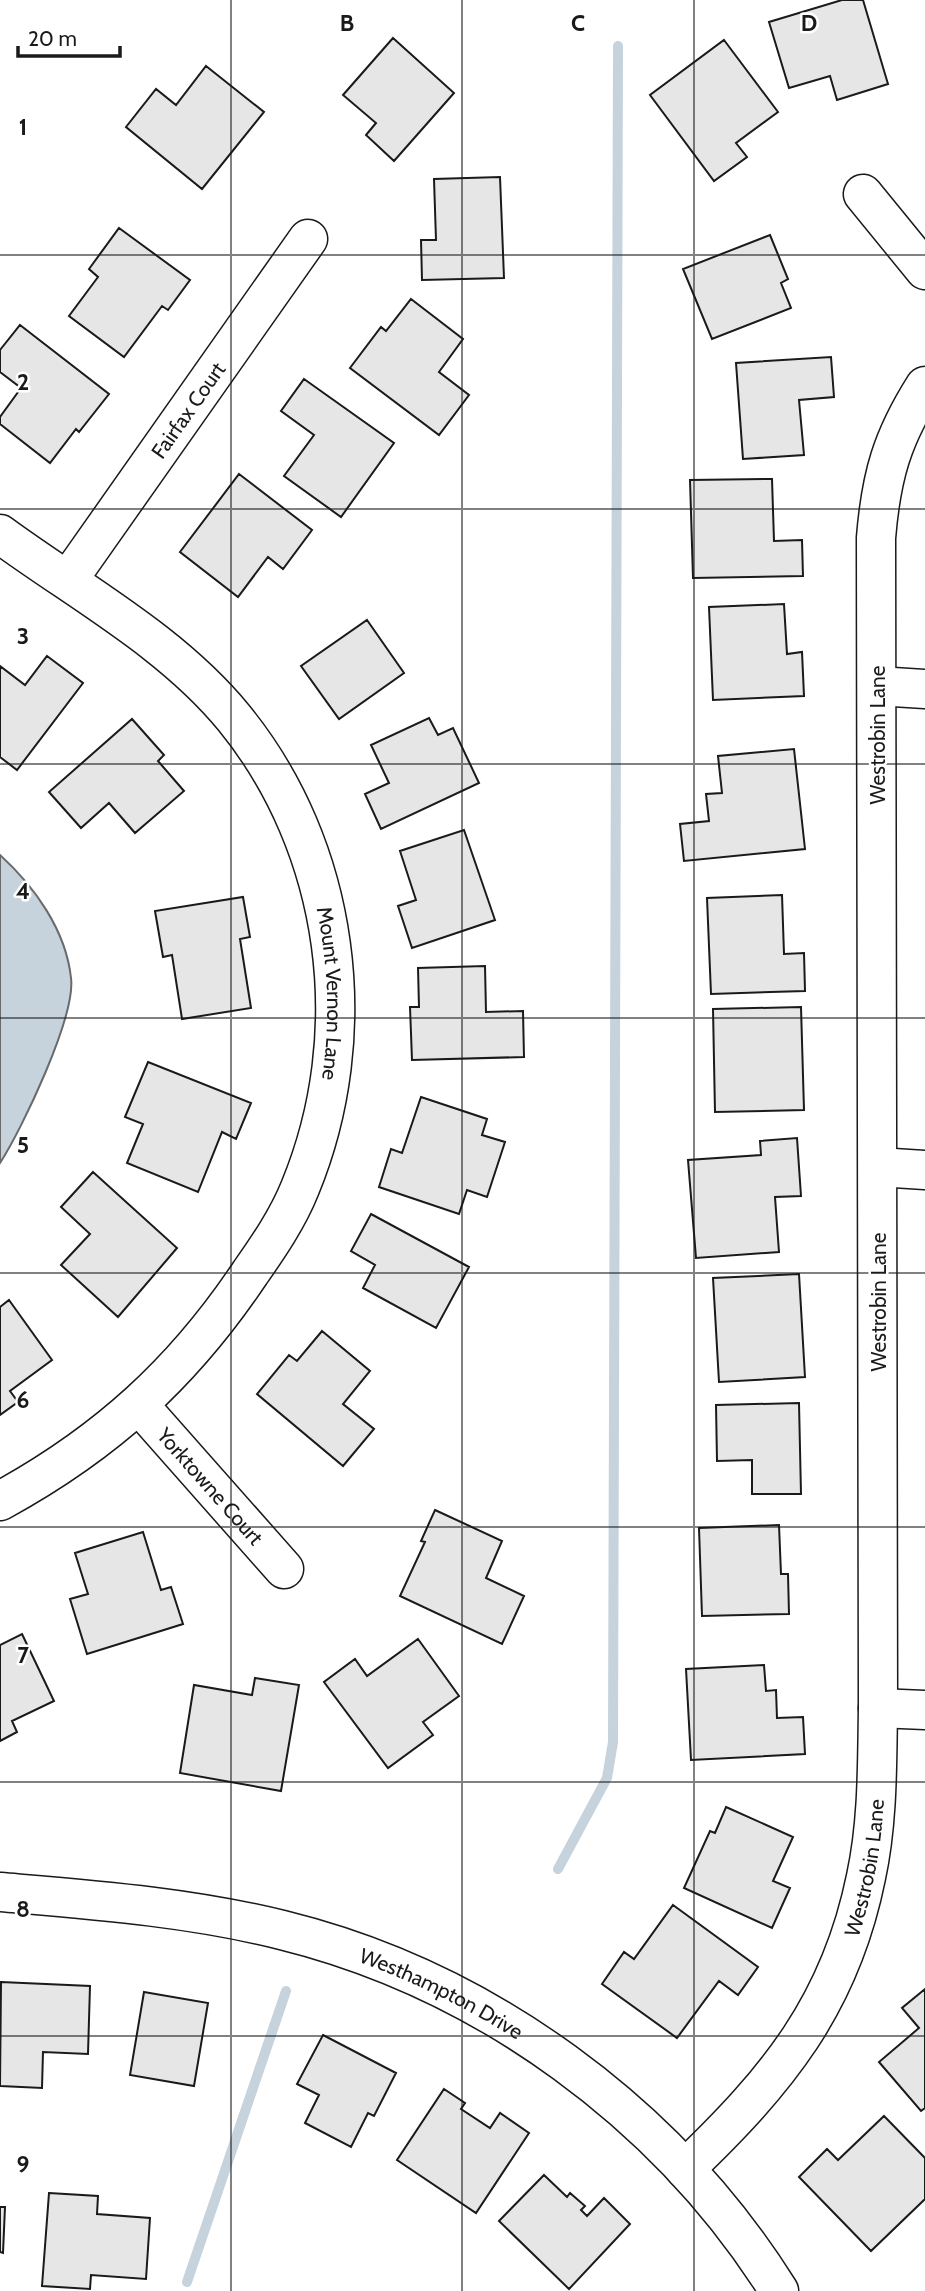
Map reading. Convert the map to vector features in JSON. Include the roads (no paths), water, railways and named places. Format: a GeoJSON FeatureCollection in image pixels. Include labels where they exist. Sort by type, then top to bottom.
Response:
{"type":"FeatureCollection","features":[{"type":"Feature","properties":{"kind":"street"},"geometry":{"type":"LineString","coordinates":[[863,194],[925,270]]}},
{"type":"Feature","properties":{"kind":"street","name":"Fairfax Court"},"geometry":{"type":"LineString","coordinates":[[68,580],[308,239]]}},
{"type":"Feature","properties":{"kind":"street","name":"Westrobin Lane"},"geometry":{"type":"LineString","coordinates":[[685,2169],[734,2122],[778,2070],[814,2019],[850,1941],[866,1876],[876,1795],[878,1708],[875,559],[881,488],[892,448],[925,386]]}},
{"type":"Feature","properties":{"kind":"street","name":"Mount Vernon Lane"},"geometry":{"type":"LineString","coordinates":[[0,534],[68,580],[190,673],[226,709],[250,740],[282,792],[310,853],[327,917],[333,956],[335,1026],[329,1088],[321,1125],[300,1188],[272,1240],[216,1322],[188,1356],[139,1405],[110,1429],[48,1472],[0,1501]]}},
{"type":"Feature","properties":{"kind":"street"},"geometry":{"type":"LineString","coordinates":[[877,686],[925,689]]}},
{"type":"Feature","properties":{"kind":"street"},"geometry":{"type":"LineString","coordinates":[[878,1167],[925,1170]]}},
{"type":"Feature","properties":{"kind":"street","name":"Yorktowne Court"},"geometry":{"type":"LineString","coordinates":[[139,1405],[284,1569]]}},
{"type":"Feature","properties":{"kind":"street"},"geometry":{"type":"LineString","coordinates":[[878,1708],[925,1710]]}},
{"type":"Feature","properties":{"kind":"street","name":"Westhampton Drive"},"geometry":{"type":"LineString","coordinates":[[0,1892],[96,1900],[237,1920],[305,1936],[429,1981],[470,2002],[532,2040],[606,2097],[685,2169],[717,2204],[779,2291]]}},
{"type":"Feature","properties":{"kind":"waterway"},"geometry":{"type":"LineString","coordinates":[[558,1869],[607,1778],[613,1742],[618,46]]}},
{"type":"Feature","properties":{"kind":"waterway"},"geometry":{"type":"LineString","coordinates":[[187,2282],[286,1991]]}}]}
